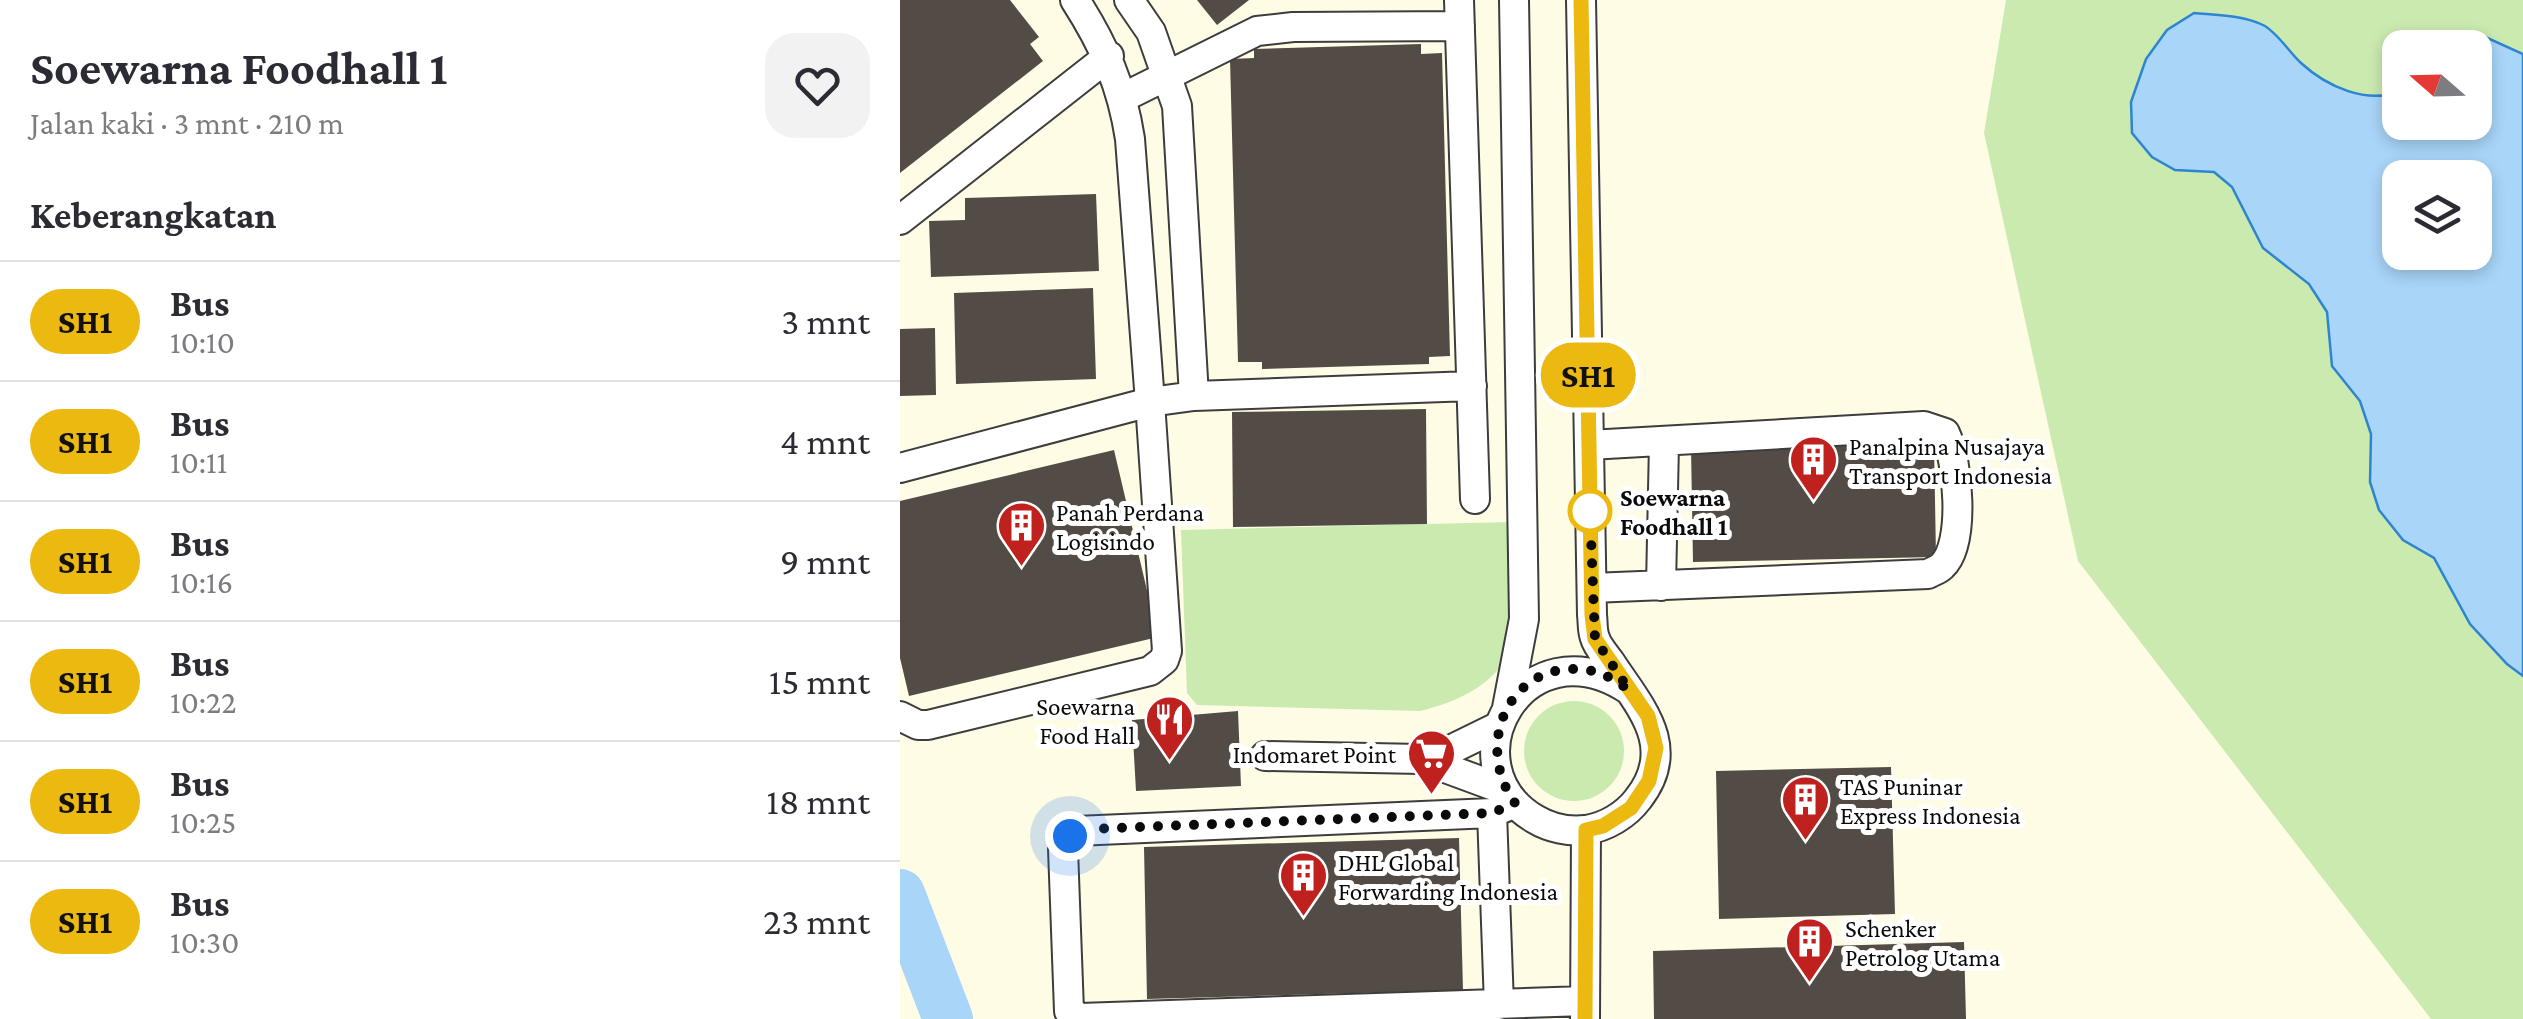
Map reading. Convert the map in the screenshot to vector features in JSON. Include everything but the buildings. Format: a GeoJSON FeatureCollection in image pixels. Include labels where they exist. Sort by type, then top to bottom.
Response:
{"type":"FeatureCollection","features":[{"type":"Feature","properties":{"kind":"street"},"geometry":{"type":"LineString","coordinates":[[900,716],[918,725],[928,725],[1150,671],[1164,660],[1167,650],[1124,96],[1108,56],[1075,0]]}},
{"type":"Feature","properties":{"kind":"street"},"geometry":{"type":"LineString","coordinates":[[1129,0],[1151,32],[1178,106],[1194,396]]}},
{"type":"Feature","properties":{"kind":"street"},"geometry":{"type":"LineString","coordinates":[[1499,1005],[1504,802],[1496,760],[1524,618],[1514,0]]}},
{"type":"Feature","properties":{"kind":"street"},"geometry":{"type":"LineString","coordinates":[[1421,759],[1540,822],[1570,830],[1603,826],[1631,808],[1649,781],[1654,765],[1656,748],[1648,716],[1595,639],[1581,0]]}},
{"type":"Feature","properties":{"kind":"street"},"geometry":{"type":"LineString","coordinates":[[1124,96],[1257,32],[1460,13],[1475,499]]}},
{"type":"Feature","properties":{"kind":"street"},"geometry":{"type":"LineString","coordinates":[[900,220],[1108,56]]}},
{"type":"Feature","properties":{"kind":"street"},"geometry":{"type":"LineString","coordinates":[[900,468],[1150,402],[1194,396],[1472,386]]}},
{"type":"Feature","properties":{"kind":"street"},"geometry":{"type":"LineString","coordinates":[[1589,444],[1936,428],[1945,434],[1953,460],[1956,530],[1943,566],[1928,574],[1592,588]]}},
{"type":"Feature","properties":{"kind":"street"},"geometry":{"type":"LineString","coordinates":[[1661,586],[1664,443]]}},
{"type":"Feature","properties":{"kind":"street"},"geometry":{"type":"LineString","coordinates":[[1265,756],[1421,759],[1452,748],[1502,718],[1521,690],[1563,670],[1598,673],[1629,690]]}},
{"type":"Feature","properties":{"kind":"street"},"geometry":{"type":"LineString","coordinates":[[1504,802],[1076,831],[1063,848],[1067,1004],[1074,1016],[1080,1018],[1499,1005],[1585,1010],[1586,830]]}},
{"type":"Feature","properties":{"kind":"green space"},"geometry":{"type":"Polygon","coordinates":[[[2006,0],[2523,0],[2523,1019],[2431,1019],[2078,561],[1984,133],[2006,0]]]}},
{"type":"Feature","properties":{"kind":"green space"},"geometry":{"type":"Polygon","coordinates":[[[1512,522],[1513,639],[1500,667],[1464,696],[1420,711],[1197,705],[1187,693],[1181,530],[1512,522]]]}},
{"type":"Feature","properties":{"kind":"green space"},"geometry":{"type":"Polygon","coordinates":[[[1574,701],[1593,704],[1610,715],[1621,732],[1621,770],[1610,787],[1593,798],[1574,801],[1555,798],[1538,787],[1527,770],[1524,751],[1527,732],[1538,715],[1555,704],[1574,701]]]}},
{"type":"Feature","properties":{"kind":"water"},"geometry":{"type":"Polygon","coordinates":[[[2194,13],[2255,22],[2273,32],[2296,58],[2335,86],[2382,95],[2382,140],[2492,140],[2492,40],[2523,54],[2523,676],[2470,624],[2434,558],[2403,540],[2379,510],[2370,482],[2371,434],[2360,401],[2332,366],[2327,312],[2309,284],[2263,248],[2232,187],[2214,172],[2175,170],[2152,157],[2132,133],[2131,102],[2146,59],[2167,30],[2194,13]]]}},
{"type":"Feature","properties":{"kind":"waterway"},"geometry":{"type":"LineString","coordinates":[[900,894],[948,1019]]}},
{"type":"Feature","properties":{"kind":"bus line","name":"SH1"},"geometry":{"type":"LineString","coordinates":[[1581,0],[1592,615],[1595,639],[1648,716],[1656,748],[1649,781],[1631,808],[1603,826],[1586,830],[1585,1019]]}},
{"type":"Feature","properties":{"kind":"place","name":"Panalpina Nusajaya Transport Indonesia"},"geometry":{"type":"Point","coordinates":[1814,502]}},
{"type":"Feature","properties":{"kind":"place","name":"Soewarna Foodhall 1"},"geometry":{"type":"Point","coordinates":[1590,511]}},
{"type":"Feature","properties":{"kind":"place","name":"Panah Perdana Logisindo"},"geometry":{"type":"Point","coordinates":[1021,568]}},
{"type":"Feature","properties":{"kind":"place","name":"Soewarna Food Hall"},"geometry":{"type":"Point","coordinates":[1170,762]}},
{"type":"Feature","properties":{"kind":"place","name":"Indomaret Point"},"geometry":{"type":"Point","coordinates":[1431,796]}},
{"type":"Feature","properties":{"kind":"place","name":"TAS Puninar Express Indonesia"},"geometry":{"type":"Point","coordinates":[1805,842]}},
{"type":"Feature","properties":{"kind":"place","name":"DHL Global Forwarding Indonesia"},"geometry":{"type":"Point","coordinates":[1303,918]}},
{"type":"Feature","properties":{"kind":"place","name":"Schenker Petrolog Utama"},"geometry":{"type":"Point","coordinates":[1810,984]}},
{"type":"Feature","properties":{"kind":"route"},"geometry":{"type":"LineString","coordinates":[[1070,836],[1090,829],[1492,813],[1515,803],[1499,776],[1496,744],[1506,709],[1521,690],[1563,670],[1586,670],[1609,677],[1629,690],[1595,639],[1590,511]]}}]}
